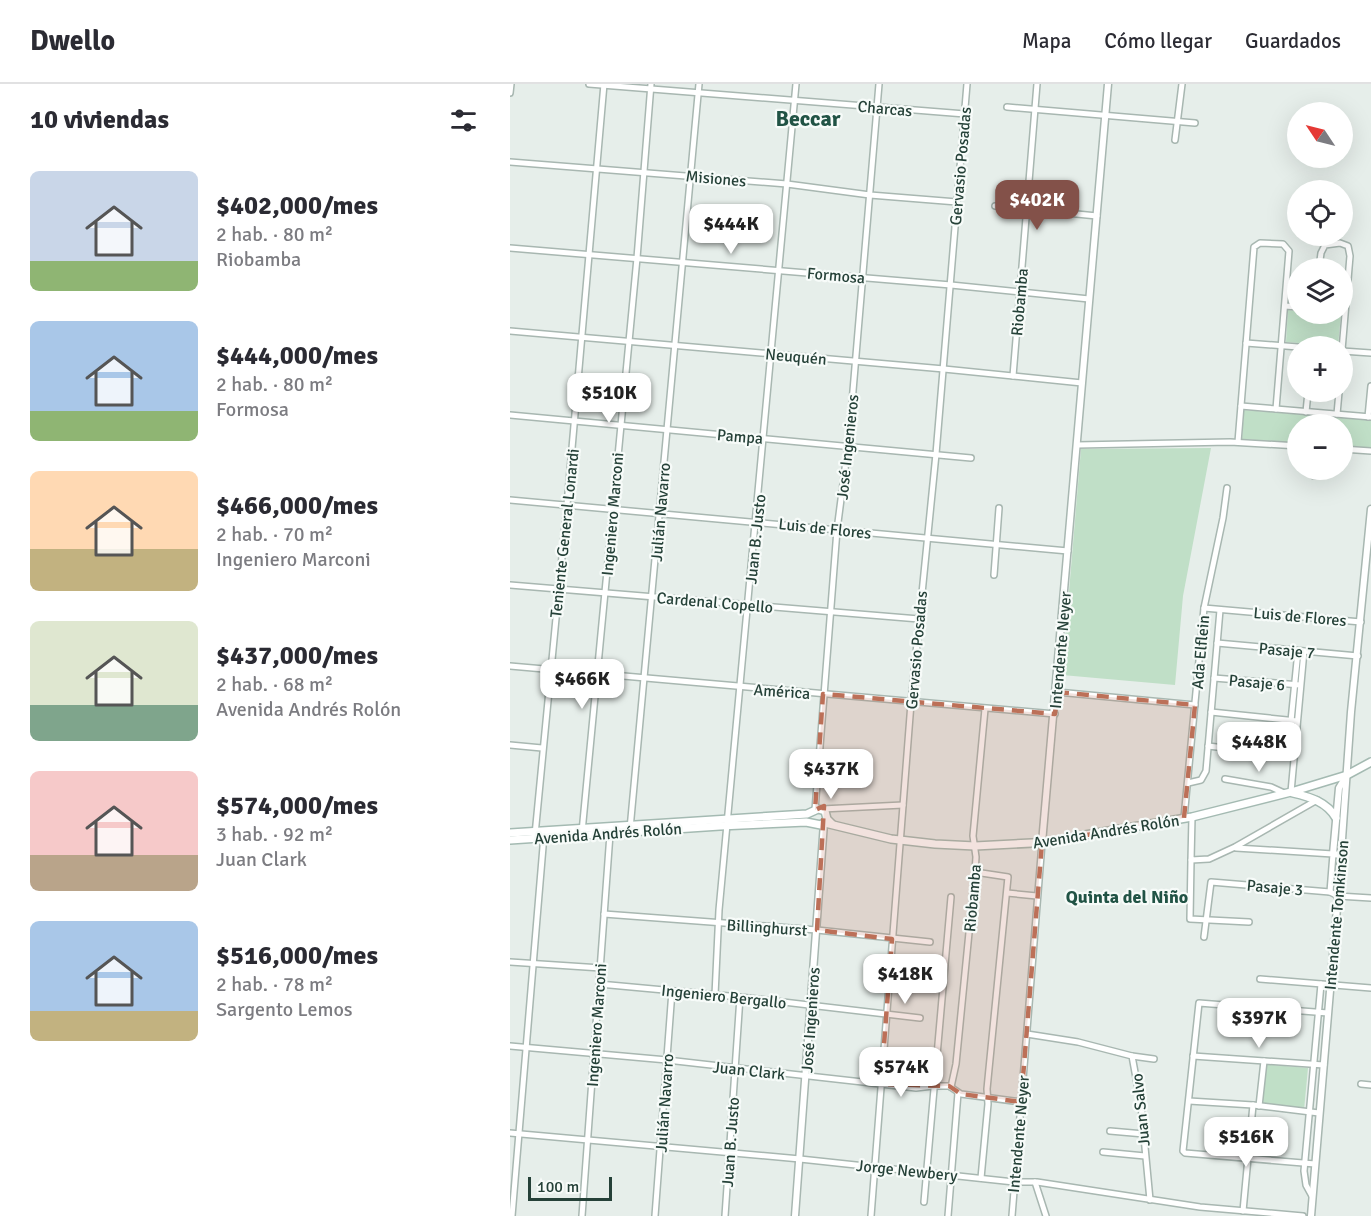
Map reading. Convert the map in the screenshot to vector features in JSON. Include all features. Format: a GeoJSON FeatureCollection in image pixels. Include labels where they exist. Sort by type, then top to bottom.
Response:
{"type":"FeatureCollection","features":[{"type":"Feature","properties":{"kind":"main road","name":"Avenida Andrés Rolón"},"geometry":{"type":"LineString","coordinates":[[510,840],[544,834],[729,823],[825,822],[833,826],[900,840],[975,846],[1042,843],[1188,818],[1288,793],[1347,775],[1371,762]]}},
{"type":"Feature","properties":{"kind":"main road"},"geometry":{"type":"LineString","coordinates":[[1288,793],[1317,800],[1332,810],[1336,818]]}},
{"type":"Feature","properties":{"kind":"main road","name":"Avenida Andrés Rolón"},"geometry":{"type":"LineString","coordinates":[[729,823],[817,811],[828,815],[825,822]]}},
{"type":"Feature","properties":{"kind":"main road"},"geometry":{"type":"LineString","coordinates":[[814,823],[812,820],[817,811]]}},
{"type":"Feature","properties":{"kind":"main road","name":"Avenida Andrés Rolón"},"geometry":{"type":"LineString","coordinates":[[582,832],[610,834],[630,829]]}},
{"type":"Feature","properties":{"kind":"main road","name":"Avenida Andrés Rolón"},"geometry":{"type":"LineString","coordinates":[[510,833],[535,835]]}},
{"type":"Feature","properties":{"kind":"street"},"geometry":{"type":"LineString","coordinates":[[510,93],[511,84]]}},
{"type":"Feature","properties":{"kind":"street","name":"Charcas"},"geometry":{"type":"LineString","coordinates":[[589,84],[651,86],[698,92],[965,114]]}},
{"type":"Feature","properties":{"kind":"street","name":"Julián Navarro"},"geometry":{"type":"LineString","coordinates":[[630,829],[699,84]]}},
{"type":"Feature","properties":{"kind":"street","name":"Juan B. Justo"},"geometry":{"type":"LineString","coordinates":[[715,995],[718,923],[796,84]]}},
{"type":"Feature","properties":{"kind":"street","name":"José Ingenieros"},"geometry":{"type":"LineString","coordinates":[[817,811],[837,530],[848,446],[879,84]]}},
{"type":"Feature","properties":{"kind":"street","name":"Gervasio Posadas"},"geometry":{"type":"LineString","coordinates":[[871,1216],[911,702],[944,369],[967,84]]}},
{"type":"Feature","properties":{"kind":"street","name":"Riobamba"},"geometry":{"type":"LineString","coordinates":[[1013,376],[1037,84]]}},
{"type":"Feature","properties":{"kind":"street","name":"Intendente Neyer"},"geometry":{"type":"LineString","coordinates":[[1012,1216],[1037,896],[1057,692],[1108,84]]}},
{"type":"Feature","properties":{"kind":"street"},"geometry":{"type":"LineString","coordinates":[[1175,140],[1182,84]]}},
{"type":"Feature","properties":{"kind":"street","name":"Teniente General Lonardi"},"geometry":{"type":"LineString","coordinates":[[535,835],[575,421],[604,85]]}},
{"type":"Feature","properties":{"kind":"street","name":"Ingeniero Marconi"},"geometry":{"type":"LineString","coordinates":[[582,832],[637,258],[651,86]]}},
{"type":"Feature","properties":{"kind":"street"},"geometry":{"type":"LineString","coordinates":[[1007,107],[1195,123]]}},
{"type":"Feature","properties":{"kind":"street","name":"Misiones"},"geometry":{"type":"LineString","coordinates":[[510,162],[787,184],[870,195],[957,202]]}},
{"type":"Feature","properties":{"kind":"street"},"geometry":{"type":"LineString","coordinates":[[995,206],[1098,216]]}},
{"type":"Feature","properties":{"kind":"street"},"geometry":{"type":"LineString","coordinates":[[1238,442],[1256,244],[1260,243],[1283,244],[1289,251],[1276,409]]}},
{"type":"Feature","properties":{"kind":"street"},"geometry":{"type":"LineString","coordinates":[[1320,258],[1325,245],[1340,243],[1348,246],[1350,258]]}},
{"type":"Feature","properties":{"kind":"street","name":"Formosa"},"geometry":{"type":"LineString","coordinates":[[510,248],[862,277],[1089,299]]}},
{"type":"Feature","properties":{"kind":"street","name":"Neuquén"},"geometry":{"type":"LineString","coordinates":[[510,331],[944,369],[1082,384]]}},
{"type":"Feature","properties":{"kind":"street"},"geometry":{"type":"LineString","coordinates":[[1246,343],[1287,346]]}},
{"type":"Feature","properties":{"kind":"street"},"geometry":{"type":"LineString","coordinates":[[1353,351],[1371,353]]}},
{"type":"Feature","properties":{"kind":"street"},"geometry":{"type":"LineString","coordinates":[[1353,415],[1370,417],[1371,386]]}},
{"type":"Feature","properties":{"kind":"street"},"geometry":{"type":"LineString","coordinates":[[1306,411],[1307,402]]}},
{"type":"Feature","properties":{"kind":"street"},"geometry":{"type":"LineString","coordinates":[[1241,406],[1337,414],[1338,402]]}},
{"type":"Feature","properties":{"kind":"street","name":"Pampa"},"geometry":{"type":"LineString","coordinates":[[510,415],[971,458]]}},
{"type":"Feature","properties":{"kind":"street"},"geometry":{"type":"LineString","coordinates":[[1077,445],[1238,442],[1287,445]]}},
{"type":"Feature","properties":{"kind":"street"},"geometry":{"type":"LineString","coordinates":[[1353,450],[1371,451]]}},
{"type":"Feature","properties":{"kind":"street","name":"Ada Elflein"},"geometry":{"type":"LineString","coordinates":[[1207,919],[1192,920],[1190,917],[1191,860],[1188,783],[1204,608],[1224,518],[1227,488]]}},
{"type":"Feature","properties":{"kind":"street","name":"Luis de Flores"},"geometry":{"type":"LineString","coordinates":[[510,500],[1068,551]]}},
{"type":"Feature","properties":{"kind":"street"},"geometry":{"type":"LineString","coordinates":[[994,574],[999,508]]}},
{"type":"Feature","properties":{"kind":"street","name":"Intendente Tomkinson"},"geometry":{"type":"LineString","coordinates":[[1330,892],[1347,775],[1371,509]]}},
{"type":"Feature","properties":{"kind":"street","name":"Cardenal Copello"},"geometry":{"type":"LineString","coordinates":[[510,585],[919,619]]}},
{"type":"Feature","properties":{"kind":"street","name":"Luis de Flores"},"geometry":{"type":"LineString","coordinates":[[1204,608],[1361,622]]}},
{"type":"Feature","properties":{"kind":"street"},"geometry":{"type":"LineString","coordinates":[[1188,783],[1199,782],[1206,771],[1220,610]]}},
{"type":"Feature","properties":{"kind":"street","name":"Pasaje 7"},"geometry":{"type":"LineString","coordinates":[[1217,643],[1358,656]]}},
{"type":"Feature","properties":{"kind":"street"},"geometry":{"type":"LineString","coordinates":[[1225,779],[1271,787],[1288,793],[1294,756],[1294,721],[1301,651]]}},
{"type":"Feature","properties":{"kind":"street","name":"América"},"geometry":{"type":"LineString","coordinates":[[510,666],[1055,714]]}},
{"type":"Feature","properties":{"kind":"street","name":"Pasaje 6"},"geometry":{"type":"LineString","coordinates":[[1214,678],[1297,685]]}},
{"type":"Feature","properties":{"kind":"street"},"geometry":{"type":"LineString","coordinates":[[1057,692],[1195,705]]}},
{"type":"Feature","properties":{"kind":"street","name":"Riobamba"},"geometry":{"type":"LineString","coordinates":[[951,1087],[956,1064],[975,872],[973,836],[985,709]]}},
{"type":"Feature","properties":{"kind":"street"},"geometry":{"type":"LineString","coordinates":[[1210,712],[1294,721]]}},
{"type":"Feature","properties":{"kind":"street"},"geometry":{"type":"LineString","coordinates":[[510,745],[542,748]]}},
{"type":"Feature","properties":{"kind":"street"},"geometry":{"type":"LineString","coordinates":[[1208,746],[1294,756]]}},
{"type":"Feature","properties":{"kind":"street","name":"Intendente Tomkinson"},"geometry":{"type":"LineString","coordinates":[[1311,1216],[1338,896],[1336,818],[1339,788],[1347,775]]}},
{"type":"Feature","properties":{"kind":"street"},"geometry":{"type":"LineString","coordinates":[[1191,860],[1209,859],[1234,848],[1317,800]]}},
{"type":"Feature","properties":{"kind":"street"},"geometry":{"type":"LineString","coordinates":[[817,811],[903,805]]}},
{"type":"Feature","properties":{"kind":"street","name":"José Ingenieros"},"geometry":{"type":"LineString","coordinates":[[795,1216],[825,822]]}},
{"type":"Feature","properties":{"kind":"street"},"geometry":{"type":"LineString","coordinates":[[512,1216],[544,834]]}},
{"type":"Feature","properties":{"kind":"street","name":"Ingeniero Marconi"},"geometry":{"type":"LineString","coordinates":[[582,1216],[610,834]]}},
{"type":"Feature","properties":{"kind":"street"},"geometry":{"type":"LineString","coordinates":[[1234,848],[1337,855]]}},
{"type":"Feature","properties":{"kind":"street"},"geometry":{"type":"LineString","coordinates":[[975,872],[1008,877],[981,1178]]}},
{"type":"Feature","properties":{"kind":"street","name":"Pasaje 3"},"geometry":{"type":"LineString","coordinates":[[1207,919],[1211,882],[1330,892],[1338,896]]}},
{"type":"Feature","properties":{"kind":"street"},"geometry":{"type":"LineString","coordinates":[[1007,893],[1037,896]]}},
{"type":"Feature","properties":{"kind":"street"},"geometry":{"type":"LineString","coordinates":[[1338,896],[1371,898]]}},
{"type":"Feature","properties":{"kind":"street"},"geometry":{"type":"LineString","coordinates":[[924,1202],[951,897]]}},
{"type":"Feature","properties":{"kind":"street","name":"Billinghurst"},"geometry":{"type":"LineString","coordinates":[[604,914],[817,930],[930,942]]}},
{"type":"Feature","properties":{"kind":"street"},"geometry":{"type":"LineString","coordinates":[[1204,937],[1207,919],[1249,922]]}},
{"type":"Feature","properties":{"kind":"street"},"geometry":{"type":"LineString","coordinates":[[510,962],[601,968]]}},
{"type":"Feature","properties":{"kind":"street"},"geometry":{"type":"LineString","coordinates":[[1260,979],[1371,988]]}},
{"type":"Feature","properties":{"kind":"street","name":"Ingeniero Bergallo"},"geometry":{"type":"LineString","coordinates":[[600,984],[740,997],[920,1018]]}},
{"type":"Feature","properties":{"kind":"street","name":"Intendente Tomkinson"},"geometry":{"type":"LineString","coordinates":[[1313,1198],[1305,1179],[1304,1162],[1321,984]]}},
{"type":"Feature","properties":{"kind":"street","name":"Julián Navarro"},"geometry":{"type":"LineString","coordinates":[[655,1216],[672,991]]}},
{"type":"Feature","properties":{"kind":"street","name":"Juan B. Justo"},"geometry":{"type":"LineString","coordinates":[[725,1216],[740,997]]}},
{"type":"Feature","properties":{"kind":"street"},"geometry":{"type":"LineString","coordinates":[[1315,1164],[1184,1152],[1199,1003],[1328,1013]]}},
{"type":"Feature","properties":{"kind":"street","name":"Juan Salvo"},"geometry":{"type":"LineString","coordinates":[[1027,1034],[1078,1042],[1132,1056],[1144,1134],[1149,1200]]}},
{"type":"Feature","properties":{"kind":"street","name":"Juan Clark"},"geometry":{"type":"LineString","coordinates":[[510,1046],[667,1060],[916,1088],[951,1087]]}},
{"type":"Feature","properties":{"kind":"street"},"geometry":{"type":"LineString","coordinates":[[1132,1056],[1154,1059]]}},
{"type":"Feature","properties":{"kind":"street"},"geometry":{"type":"LineString","coordinates":[[1194,1056],[1324,1065]]}},
{"type":"Feature","properties":{"kind":"street"},"geometry":{"type":"LineString","coordinates":[[1243,1211],[1247,1157],[1264,1061]]}},
{"type":"Feature","properties":{"kind":"street"},"geometry":{"type":"LineString","coordinates":[[1361,1084],[1371,1085]]}},
{"type":"Feature","properties":{"kind":"street"},"geometry":{"type":"LineString","coordinates":[[951,1087],[958,1093],[1021,1102]]}},
{"type":"Feature","properties":{"kind":"street"},"geometry":{"type":"LineString","coordinates":[[948,1216],[958,1093]]}},
{"type":"Feature","properties":{"kind":"street"},"geometry":{"type":"LineString","coordinates":[[1189,1101],[1320,1113]]}},
{"type":"Feature","properties":{"kind":"street"},"geometry":{"type":"LineString","coordinates":[[1110,1131],[1144,1134]]}},
{"type":"Feature","properties":{"kind":"street","name":"Jorge Newbery"},"geometry":{"type":"LineString","coordinates":[[510,1133],[875,1166],[1014,1182],[1035,1182],[1200,1207],[1303,1216]]}},
{"type":"Feature","properties":{"kind":"street"},"geometry":{"type":"LineString","coordinates":[[1103,1152],[1145,1156]]}},
{"type":"Feature","properties":{"kind":"street"},"geometry":{"type":"LineString","coordinates":[[1035,1182],[1046,1216]]}},
{"type":"Feature","properties":{"kind":"street"},"geometry":{"type":"LineString","coordinates":[[1199,1216],[1200,1207]]}},
{"type":"Feature","properties":{"kind":"highlighted area"},"geometry":{"type":"Polygon","coordinates":[[[1057,692],[1195,705],[1184,818],[1042,843],[1021,1102],[961,1094],[949,1086],[881,1084],[892,939],[817,930],[824,806],[815,810],[823,694],[1055,714],[1057,692]]]}},
{"type":"Feature","properties":{"kind":"green space"},"geometry":{"type":"Polygon","coordinates":[[[1287,324],[1340,324],[1339,336],[1287,336],[1286,342],[1287,324]]]}},
{"type":"Feature","properties":{"kind":"green space"},"geometry":{"type":"Polygon","coordinates":[[[1244,410],[1295,414],[1287,414],[1287,442],[1242,439],[1244,410]]]}},
{"type":"Feature","properties":{"kind":"green space"},"geometry":{"type":"Polygon","coordinates":[[[1353,419],[1371,420],[1371,449],[1353,448],[1353,419]]]}},
{"type":"Feature","properties":{"kind":"green space"},"geometry":{"type":"Polygon","coordinates":[[[1211,448],[1183,596],[1175,685],[1062,675],[1081,449],[1211,448]]]}},
{"type":"Feature","properties":{"kind":"green space"},"geometry":{"type":"Polygon","coordinates":[[[1261,1064],[1308,1068],[1304,1110],[1257,1106],[1261,1064]]]}},
{"type":"Feature","properties":{"kind":"district","name":"Beccar"},"geometry":{"type":"Point","coordinates":[808,118]}},
{"type":"Feature","properties":{"kind":"district","name":"Quinta del Niño"},"geometry":{"type":"Point","coordinates":[1127,897]}}]}
